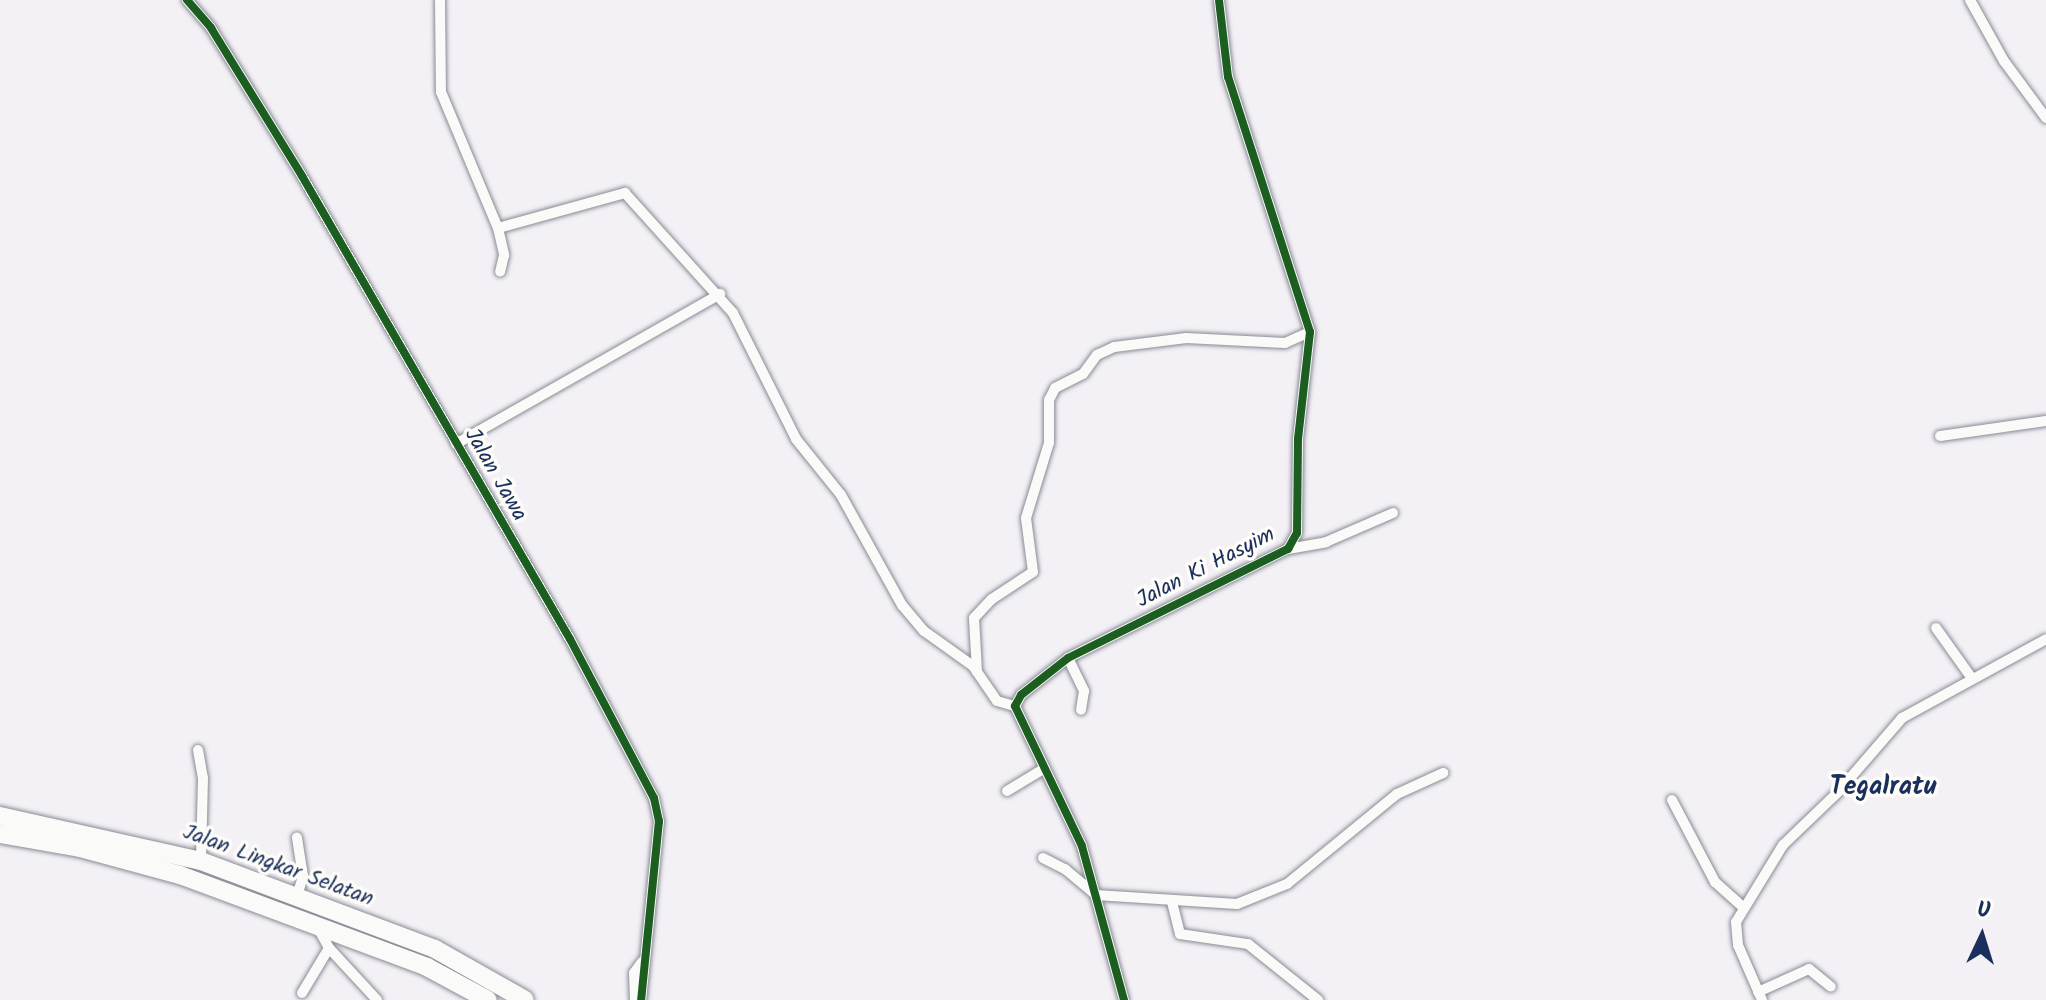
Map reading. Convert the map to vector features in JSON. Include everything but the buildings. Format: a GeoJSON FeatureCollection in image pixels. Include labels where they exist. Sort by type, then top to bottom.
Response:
{"type":"FeatureCollection","features":[{"type":"Feature","properties":{"kind":"highway","name":"Jalan Lingkar Selatan"},"geometry":{"type":"LineString","coordinates":[[0,816],[201,861],[435,949],[525,1000]]}},
{"type":"Feature","properties":{"kind":"highway","name":"Jalan Lingkar Selatan"},"geometry":{"type":"LineString","coordinates":[[0,834],[80,848],[180,875],[427,967],[488,1000]]}},
{"type":"Feature","properties":{"kind":"street","name":"Jalan Jawa"},"geometry":{"type":"LineString","coordinates":[[187,0],[211,28],[302,176],[570,639],[654,798],[659,821],[642,962],[647,982],[641,1000]]}},
{"type":"Feature","properties":{"kind":"street"},"geometry":{"type":"LineString","coordinates":[[440,0],[441,92],[498,228],[504,255],[500,272]]}},
{"type":"Feature","properties":{"kind":"street","name":"Jalan Ki Hasyim"},"geometry":{"type":"LineString","coordinates":[[1015,706],[1021,695],[1068,658],[1288,549],[1297,533],[1298,439],[1310,332],[1228,77],[1219,0]]}},
{"type":"Feature","properties":{"kind":"street"},"geometry":{"type":"LineString","coordinates":[[1970,0],[2004,61],[2046,118]]}},
{"type":"Feature","properties":{"kind":"street"},"geometry":{"type":"LineString","coordinates":[[498,228],[621,191],[720,294],[796,439],[841,495],[902,605],[924,631],[977,672],[997,701],[1015,706],[1082,846],[1124,1000]]}},
{"type":"Feature","properties":{"kind":"street"},"geometry":{"type":"LineString","coordinates":[[456,444],[720,294]]}},
{"type":"Feature","properties":{"kind":"street"},"geometry":{"type":"LineString","coordinates":[[977,672],[974,618],[992,599],[1033,572],[1026,518],[1049,443],[1049,400],[1055,388],[1083,374],[1097,355],[1114,347],[1186,338],[1285,343],[1310,332]]}},
{"type":"Feature","properties":{"kind":"street"},"geometry":{"type":"LineString","coordinates":[[1940,436],[2046,421]]}},
{"type":"Feature","properties":{"kind":"street"},"geometry":{"type":"LineString","coordinates":[[1288,549],[1326,542],[1393,513]]}},
{"type":"Feature","properties":{"kind":"street"},"geometry":{"type":"LineString","coordinates":[[1936,628],[1971,677]]}},
{"type":"Feature","properties":{"kind":"street"},"geometry":{"type":"LineString","coordinates":[[1831,987],[1809,969],[1760,996],[1735,937],[1742,906],[1783,845],[1838,792],[1889,729],[1971,677],[2046,639]]}},
{"type":"Feature","properties":{"kind":"street"},"geometry":{"type":"LineString","coordinates":[[1068,658],[1084,691],[1081,710]]}},
{"type":"Feature","properties":{"kind":"street"},"geometry":{"type":"LineString","coordinates":[[198,750],[203,769],[201,861]]}},
{"type":"Feature","properties":{"kind":"street"},"geometry":{"type":"LineString","coordinates":[[1007,791],[1045,768]]}},
{"type":"Feature","properties":{"kind":"street"},"geometry":{"type":"LineString","coordinates":[[1043,858],[1065,869],[1096,895],[1226,905],[1273,892],[1397,794],[1443,773]]}},
{"type":"Feature","properties":{"kind":"street"},"geometry":{"type":"LineString","coordinates":[[1672,800],[1715,882],[1742,906]]}},
{"type":"Feature","properties":{"kind":"street"},"geometry":{"type":"LineString","coordinates":[[297,837],[303,876],[297,896]]}},
{"type":"Feature","properties":{"kind":"street"},"geometry":{"type":"LineString","coordinates":[[1172,902],[1180,934],[1248,944],[1318,1000]]}},
{"type":"Feature","properties":{"kind":"street"},"geometry":{"type":"LineString","coordinates":[[316,924],[329,948],[377,1000]]}},
{"type":"Feature","properties":{"kind":"street"},"geometry":{"type":"LineString","coordinates":[[302,993],[329,948]]}},
{"type":"Feature","properties":{"kind":"street","name":"Jalan Jawa"},"geometry":{"type":"LineString","coordinates":[[635,1000],[634,973],[642,962]]}},
{"type":"Feature","properties":{"kind":"cycle path"},"geometry":{"type":"LineString","coordinates":[[187,0],[211,28],[302,176],[570,639],[654,798],[659,821],[641,1000]]}},
{"type":"Feature","properties":{"kind":"cycle path"},"geometry":{"type":"LineString","coordinates":[[1124,1000],[1082,846],[1015,706],[1021,695],[1068,658],[1288,549],[1297,533],[1298,439],[1310,332],[1228,77],[1219,0]]}},
{"type":"Feature","properties":{"kind":"district","name":"Tegalratu"},"geometry":{"type":"Point","coordinates":[1883,788]}}]}
